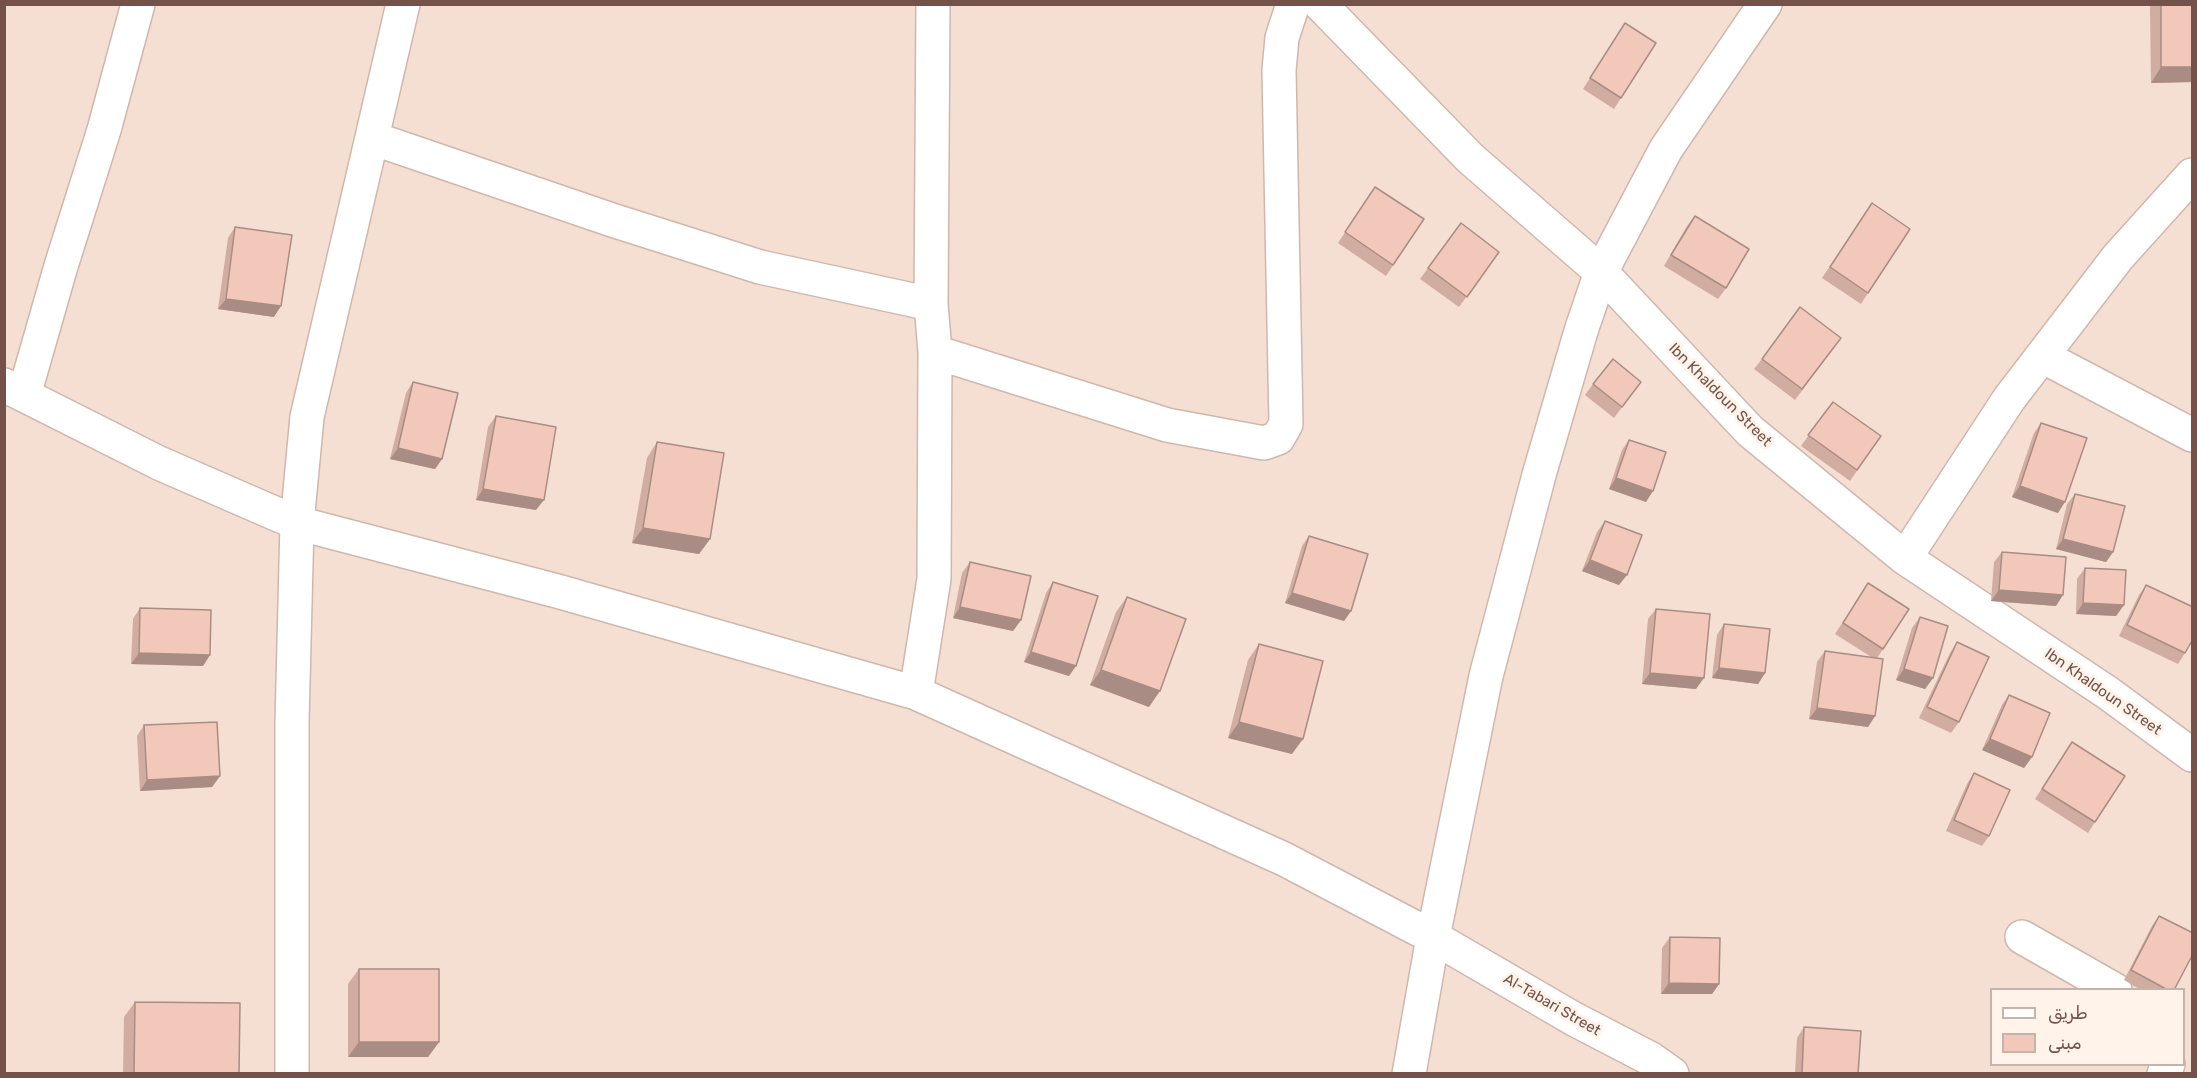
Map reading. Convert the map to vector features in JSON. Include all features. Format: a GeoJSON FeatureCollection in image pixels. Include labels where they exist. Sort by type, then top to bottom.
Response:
{"type":"FeatureCollection","features":[{"type":"Feature","properties":{"kind":"street"},"geometry":{"type":"LineString","coordinates":[[14,390],[61,266],[104,130],[138,4]]}},
{"type":"Feature","properties":{"kind":"street"},"geometry":{"type":"LineString","coordinates":[[292,1074],[292,722],[297,523],[308,417],[404,4]]}},
{"type":"Feature","properties":{"kind":"street"},"geometry":{"type":"LineString","coordinates":[[916,693],[934,579],[935,352],[931,304],[933,4]]}},
{"type":"Feature","properties":{"kind":"street"},"geometry":{"type":"LineString","coordinates":[[935,352],[1167,425],[1264,443],[1278,438],[1286,424],[1279,70],[1282,38],[1293,4]]}},
{"type":"Feature","properties":{"kind":"street","name":"Ibn Khaldoun Street"},"geometry":{"type":"LineString","coordinates":[[1320,4],[1470,158],[1601,272],[1750,431],[1905,558],[2108,693],[2193,755]]}},
{"type":"Feature","properties":{"kind":"street"},"geometry":{"type":"LineString","coordinates":[[1408,1074],[1433,937],[1486,676],[1539,475],[1581,331],[1601,272],[1666,149],[1765,4]]}},
{"type":"Feature","properties":{"kind":"street"},"geometry":{"type":"LineString","coordinates":[[372,138],[612,220],[760,267],[931,304]]}},
{"type":"Feature","properties":{"kind":"street"},"geometry":{"type":"LineString","coordinates":[[1905,558],[2009,399],[2118,257],[2193,175]]}},
{"type":"Feature","properties":{"kind":"street"},"geometry":{"type":"LineString","coordinates":[[2042,356],[2193,435]]}},
{"type":"Feature","properties":{"kind":"street","name":"Al-Tabari Street"},"geometry":{"type":"LineString","coordinates":[[14,390],[159,463],[297,523],[557,591],[916,693],[1284,859],[1433,937],[1658,1069]]}},
{"type":"Feature","properties":{"kind":"street"},"geometry":{"type":"LineString","coordinates":[[2022,937],[2111,988]]}},
{"type":"Feature","properties":{"kind":"shaded area"},"geometry":{"type":"Polygon","coordinates":[[[5,5],[2192,5],[2192,1073],[5,1074],[5,5]]]}},
{"type":"Feature","properties":{"kind":"building"},"geometry":{"type":"Polygon","coordinates":[[[2161,4],[2193,4],[2193,67],[2161,67],[2161,4]]]}},
{"type":"Feature","properties":{"kind":"building"},"geometry":{"type":"Polygon","coordinates":[[[1625,23],[1656,43],[1621,98],[1590,78],[1625,23]]]}},
{"type":"Feature","properties":{"kind":"building"},"geometry":{"type":"Polygon","coordinates":[[[1375,187],[1424,219],[1393,265],[1345,232],[1375,187]]]}},
{"type":"Feature","properties":{"kind":"building"},"geometry":{"type":"Polygon","coordinates":[[[1872,203],[1910,229],[1868,293],[1830,267],[1872,203]]]}},
{"type":"Feature","properties":{"kind":"building"},"geometry":{"type":"Polygon","coordinates":[[[1695,216],[1749,249],[1726,288],[1671,255],[1695,216]]]}},
{"type":"Feature","properties":{"kind":"building"},"geometry":{"type":"Polygon","coordinates":[[[1461,223],[1499,252],[1467,297],[1428,268],[1461,223]]]}},
{"type":"Feature","properties":{"kind":"building"},"geometry":{"type":"Polygon","coordinates":[[[235,227],[292,235],[281,306],[226,299],[235,227]]]}},
{"type":"Feature","properties":{"kind":"building"},"geometry":{"type":"Polygon","coordinates":[[[1800,307],[1841,338],[1802,389],[1762,359],[1800,307]]]}},
{"type":"Feature","properties":{"kind":"building"},"geometry":{"type":"Polygon","coordinates":[[[1613,359],[1641,382],[1622,407],[1593,384],[1613,359]]]}},
{"type":"Feature","properties":{"kind":"building"},"geometry":{"type":"Polygon","coordinates":[[[413,382],[458,393],[442,459],[398,448],[413,382]]]}},
{"type":"Feature","properties":{"kind":"building"},"geometry":{"type":"Polygon","coordinates":[[[1833,402],[1881,436],[1857,470],[1808,435],[1833,402]]]}},
{"type":"Feature","properties":{"kind":"building"},"geometry":{"type":"Polygon","coordinates":[[[496,416],[556,427],[544,500],[483,489],[496,416]]]}},
{"type":"Feature","properties":{"kind":"building"},"geometry":{"type":"Polygon","coordinates":[[[2041,423],[2087,438],[2065,502],[2020,486],[2041,423]]]}},
{"type":"Feature","properties":{"kind":"building"},"geometry":{"type":"Polygon","coordinates":[[[1629,440],[1666,452],[1653,491],[1616,478],[1629,440]]]}},
{"type":"Feature","properties":{"kind":"building"},"geometry":{"type":"Polygon","coordinates":[[[657,442],[724,453],[710,539],[643,528],[657,442]]]}},
{"type":"Feature","properties":{"kind":"building"},"geometry":{"type":"Polygon","coordinates":[[[2075,494],[2125,506],[2113,552],[2063,539],[2075,494]]]}},
{"type":"Feature","properties":{"kind":"building"},"geometry":{"type":"Polygon","coordinates":[[[1605,521],[1642,535],[1627,575],[1590,560],[1605,521]]]}},
{"type":"Feature","properties":{"kind":"building"},"geometry":{"type":"Polygon","coordinates":[[[1309,536],[1368,554],[1351,611],[1292,593],[1309,536]]]}},
{"type":"Feature","properties":{"kind":"building"},"geometry":{"type":"Polygon","coordinates":[[[2002,552],[2066,557],[2063,595],[1999,590],[2002,552]]]}},
{"type":"Feature","properties":{"kind":"building"},"geometry":{"type":"Polygon","coordinates":[[[970,562],[1031,576],[1021,620],[960,607],[970,562]]]}},
{"type":"Feature","properties":{"kind":"building"},"geometry":{"type":"Polygon","coordinates":[[[2085,568],[2126,570],[2124,605],[2083,603],[2085,568]]]}},
{"type":"Feature","properties":{"kind":"building"},"geometry":{"type":"Polygon","coordinates":[[[1053,582],[1098,596],[1076,666],[1031,652],[1053,582]]]}},
{"type":"Feature","properties":{"kind":"building"},"geometry":{"type":"Polygon","coordinates":[[[1868,583],[1909,609],[1883,649],[1843,623],[1868,583]]]}},
{"type":"Feature","properties":{"kind":"building"},"geometry":{"type":"Polygon","coordinates":[[[2146,585],[2193,607],[2193,639],[2185,653],[2127,625],[2146,585]]]}},
{"type":"Feature","properties":{"kind":"building"},"geometry":{"type":"Polygon","coordinates":[[[1127,597],[1186,619],[1160,691],[1101,670],[1127,597]]]}},
{"type":"Feature","properties":{"kind":"building"},"geometry":{"type":"Polygon","coordinates":[[[140,608],[211,610],[210,655],[139,653],[140,608]]]}},
{"type":"Feature","properties":{"kind":"building"},"geometry":{"type":"Polygon","coordinates":[[[1656,609],[1710,614],[1704,678],[1650,673],[1656,609]]]}},
{"type":"Feature","properties":{"kind":"building"},"geometry":{"type":"Polygon","coordinates":[[[1920,617],[1948,626],[1933,678],[1904,669],[1920,617]]]}},
{"type":"Feature","properties":{"kind":"building"},"geometry":{"type":"Polygon","coordinates":[[[1724,624],[1770,629],[1765,673],[1719,668],[1724,624]]]}},
{"type":"Feature","properties":{"kind":"building"},"geometry":{"type":"Polygon","coordinates":[[[1957,642],[1989,657],[1959,722],[1927,707],[1957,642]]]}},
{"type":"Feature","properties":{"kind":"building"},"geometry":{"type":"Polygon","coordinates":[[[1259,644],[1323,661],[1303,739],[1239,722],[1259,644]]]}},
{"type":"Feature","properties":{"kind":"building"},"geometry":{"type":"Polygon","coordinates":[[[1825,651],[1883,659],[1875,716],[1817,708],[1825,651]]]}},
{"type":"Feature","properties":{"kind":"building"},"geometry":{"type":"Polygon","coordinates":[[[2009,695],[2050,713],[2032,757],[1990,739],[2009,695]]]}},
{"type":"Feature","properties":{"kind":"building"},"geometry":{"type":"Polygon","coordinates":[[[217,722],[220,776],[147,780],[144,725],[217,722]]]}},
{"type":"Feature","properties":{"kind":"building"},"geometry":{"type":"Polygon","coordinates":[[[2072,742],[2125,776],[2095,822],[2042,789],[2072,742]]]}},
{"type":"Feature","properties":{"kind":"building"},"geometry":{"type":"Polygon","coordinates":[[[1974,773],[2010,790],[1989,836],[1954,820],[1974,773]]]}},
{"type":"Feature","properties":{"kind":"building"},"geometry":{"type":"Polygon","coordinates":[[[2159,916],[2193,933],[2193,954],[2175,988],[2164,988],[2131,970],[2159,916]]]}},
{"type":"Feature","properties":{"kind":"building"},"geometry":{"type":"Polygon","coordinates":[[[1670,937],[1720,938],[1719,984],[1669,983],[1670,937]]]}},
{"type":"Feature","properties":{"kind":"building"},"geometry":{"type":"Polygon","coordinates":[[[359,969],[439,969],[439,1042],[359,1042],[359,969]]]}},
{"type":"Feature","properties":{"kind":"building"},"geometry":{"type":"Polygon","coordinates":[[[135,1002],[240,1003],[239,1074],[134,1074],[135,1002]]]}},
{"type":"Feature","properties":{"kind":"building"},"geometry":{"type":"Polygon","coordinates":[[[1804,1027],[1861,1031],[1858,1074],[1802,1074],[1804,1027]]]}}]}
